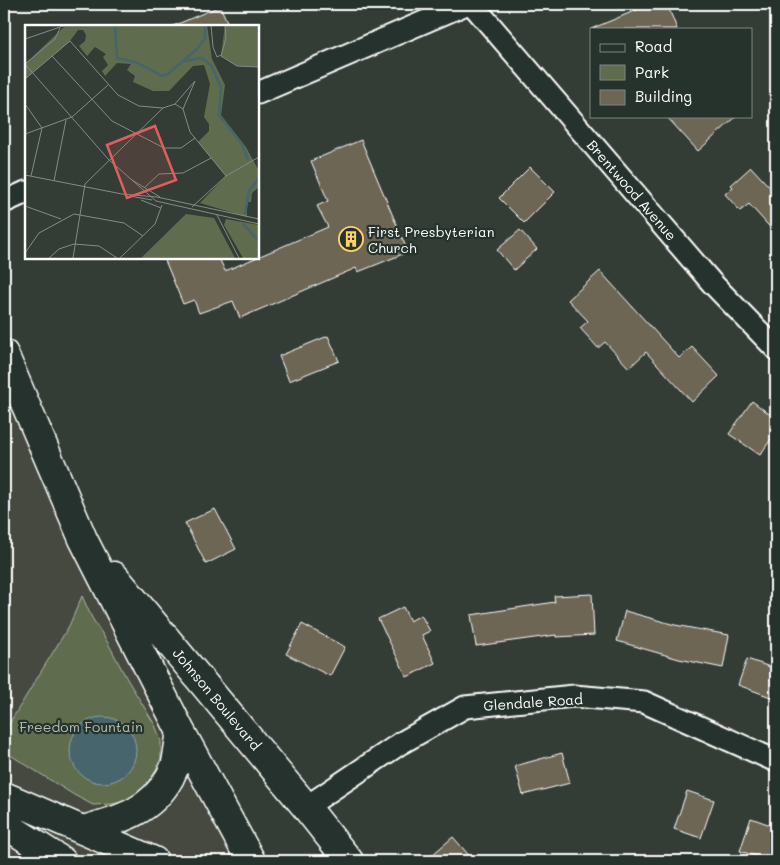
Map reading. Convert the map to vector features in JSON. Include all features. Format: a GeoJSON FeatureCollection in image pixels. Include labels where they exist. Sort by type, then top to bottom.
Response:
{"type":"FeatureCollection","features":[{"type":"Feature","properties":{"kind":"main road","name":"Johnson Boulevard"},"geometry":{"type":"LineString","coordinates":[[4,354],[83,539],[180,732],[251,861]]}},
{"type":"Feature","properties":{"kind":"main road","name":"Johnson Boulevard"},"geometry":{"type":"LineString","coordinates":[[83,539],[349,861]]}},
{"type":"Feature","properties":{"kind":"main road"},"geometry":{"type":"LineString","coordinates":[[83,830],[114,822],[151,802],[165,786],[176,765],[180,732]]}},
{"type":"Feature","properties":{"kind":"main road"},"geometry":{"type":"LineString","coordinates":[[4,796],[154,861]]}},
{"type":"Feature","properties":{"kind":"main road"},"geometry":{"type":"LineString","coordinates":[[4,824],[62,861]]}},
{"type":"Feature","properties":{"kind":"street"},"geometry":{"type":"LineString","coordinates":[[259,93],[466,4]]}},
{"type":"Feature","properties":{"kind":"street","name":"Brentwood Avenue"},"geometry":{"type":"LineString","coordinates":[[472,4],[712,283],[776,349]]}},
{"type":"Feature","properties":{"kind":"street"},"geometry":{"type":"LineString","coordinates":[[4,202],[25,192]]}},
{"type":"Feature","properties":{"kind":"street","name":"Glendale Road"},"geometry":{"type":"LineString","coordinates":[[306,807],[401,742],[465,707],[574,696],[644,702],[776,761]]}},
{"type":"Feature","properties":{"kind":"shaded area"},"geometry":{"type":"Polygon","coordinates":[[[4,354],[251,861],[4,861],[4,354]]]}},
{"type":"Feature","properties":{"kind":"green space","name":"Freedom Fountain"},"geometry":{"type":"Polygon","coordinates":[[[82,596],[92,618],[155,725],[161,741],[161,758],[151,782],[143,790],[122,802],[112,804],[93,805],[4,751],[4,732],[69,626],[82,596]]]}},
{"type":"Feature","properties":{"kind":"water"},"geometry":{"type":"Polygon","coordinates":[[[103,717],[115,720],[126,727],[133,738],[136,750],[133,762],[126,773],[115,780],[103,783],[91,780],[80,773],[73,762],[70,750],[73,738],[80,727],[91,720],[103,717]]]}},
{"type":"Feature","properties":{"kind":"building"},"geometry":{"type":"Polygon","coordinates":[[[651,4],[667,4],[677,28],[593,28],[651,4]]]}},
{"type":"Feature","properties":{"kind":"building"},"geometry":{"type":"Polygon","coordinates":[[[220,6],[229,25],[175,25],[220,6]]]}},
{"type":"Feature","properties":{"kind":"building"},"geometry":{"type":"Polygon","coordinates":[[[668,118],[735,118],[698,151],[668,118]]]}},
{"type":"Feature","properties":{"kind":"building","name":"First Presbyterian Church"},"geometry":{"type":"Polygon","coordinates":[[[361,140],[408,252],[358,272],[356,268],[240,318],[233,301],[199,313],[194,300],[183,304],[164,259],[219,259],[225,271],[253,259],[259,259],[259,256],[328,227],[317,206],[328,201],[311,161],[361,140]]]}},
{"type":"Feature","properties":{"kind":"building"},"geometry":{"type":"Polygon","coordinates":[[[530,167],[555,192],[524,223],[499,198],[530,167]]]}},
{"type":"Feature","properties":{"kind":"building"},"geometry":{"type":"Polygon","coordinates":[[[751,167],[776,194],[776,234],[749,204],[740,211],[725,194],[733,187],[731,185],[751,167]]]}},
{"type":"Feature","properties":{"kind":"building"},"geometry":{"type":"Polygon","coordinates":[[[520,230],[537,249],[514,270],[497,250],[520,230]]]}},
{"type":"Feature","properties":{"kind":"building"},"geometry":{"type":"Polygon","coordinates":[[[600,271],[679,358],[692,347],[719,376],[692,402],[646,352],[629,368],[605,342],[598,348],[580,328],[588,321],[568,300],[600,271]]]}},
{"type":"Feature","properties":{"kind":"building"},"geometry":{"type":"Polygon","coordinates":[[[328,336],[339,361],[289,381],[279,356],[328,336]]]}},
{"type":"Feature","properties":{"kind":"building"},"geometry":{"type":"Polygon","coordinates":[[[752,401],[776,419],[776,432],[760,455],[729,434],[752,401]]]}},
{"type":"Feature","properties":{"kind":"building"},"geometry":{"type":"Polygon","coordinates":[[[215,509],[236,549],[206,564],[185,523],[215,509]]]}},
{"type":"Feature","properties":{"kind":"building"},"geometry":{"type":"Polygon","coordinates":[[[592,594],[594,635],[556,637],[556,635],[476,646],[471,615],[555,602],[554,596],[592,594]]]}},
{"type":"Feature","properties":{"kind":"building"},"geometry":{"type":"Polygon","coordinates":[[[403,607],[410,621],[421,615],[430,631],[422,635],[435,663],[407,677],[378,619],[403,607]]]}},
{"type":"Feature","properties":{"kind":"building"},"geometry":{"type":"Polygon","coordinates":[[[625,611],[675,625],[729,635],[723,668],[679,659],[617,641],[625,611]]]}},
{"type":"Feature","properties":{"kind":"building"},"geometry":{"type":"Polygon","coordinates":[[[302,624],[345,647],[330,676],[286,654],[302,624]]]}},
{"type":"Feature","properties":{"kind":"building"},"geometry":{"type":"Polygon","coordinates":[[[747,659],[776,669],[776,699],[738,685],[747,659]]]}},
{"type":"Feature","properties":{"kind":"building"},"geometry":{"type":"Polygon","coordinates":[[[562,753],[570,783],[523,795],[515,766],[562,753]]]}},
{"type":"Feature","properties":{"kind":"building"},"geometry":{"type":"Polygon","coordinates":[[[687,791],[714,800],[701,838],[674,829],[687,791]]]}},
{"type":"Feature","properties":{"kind":"building"},"geometry":{"type":"Polygon","coordinates":[[[751,818],[776,827],[776,861],[740,851],[751,818]]]}},
{"type":"Feature","properties":{"kind":"building"},"geometry":{"type":"Polygon","coordinates":[[[453,837],[474,861],[425,861],[453,837]]]}},
{"type":"Feature","properties":{"kind":"place","name":"First Presbyterian Church"},"geometry":{"type":"Point","coordinates":[351,239]}}]}
